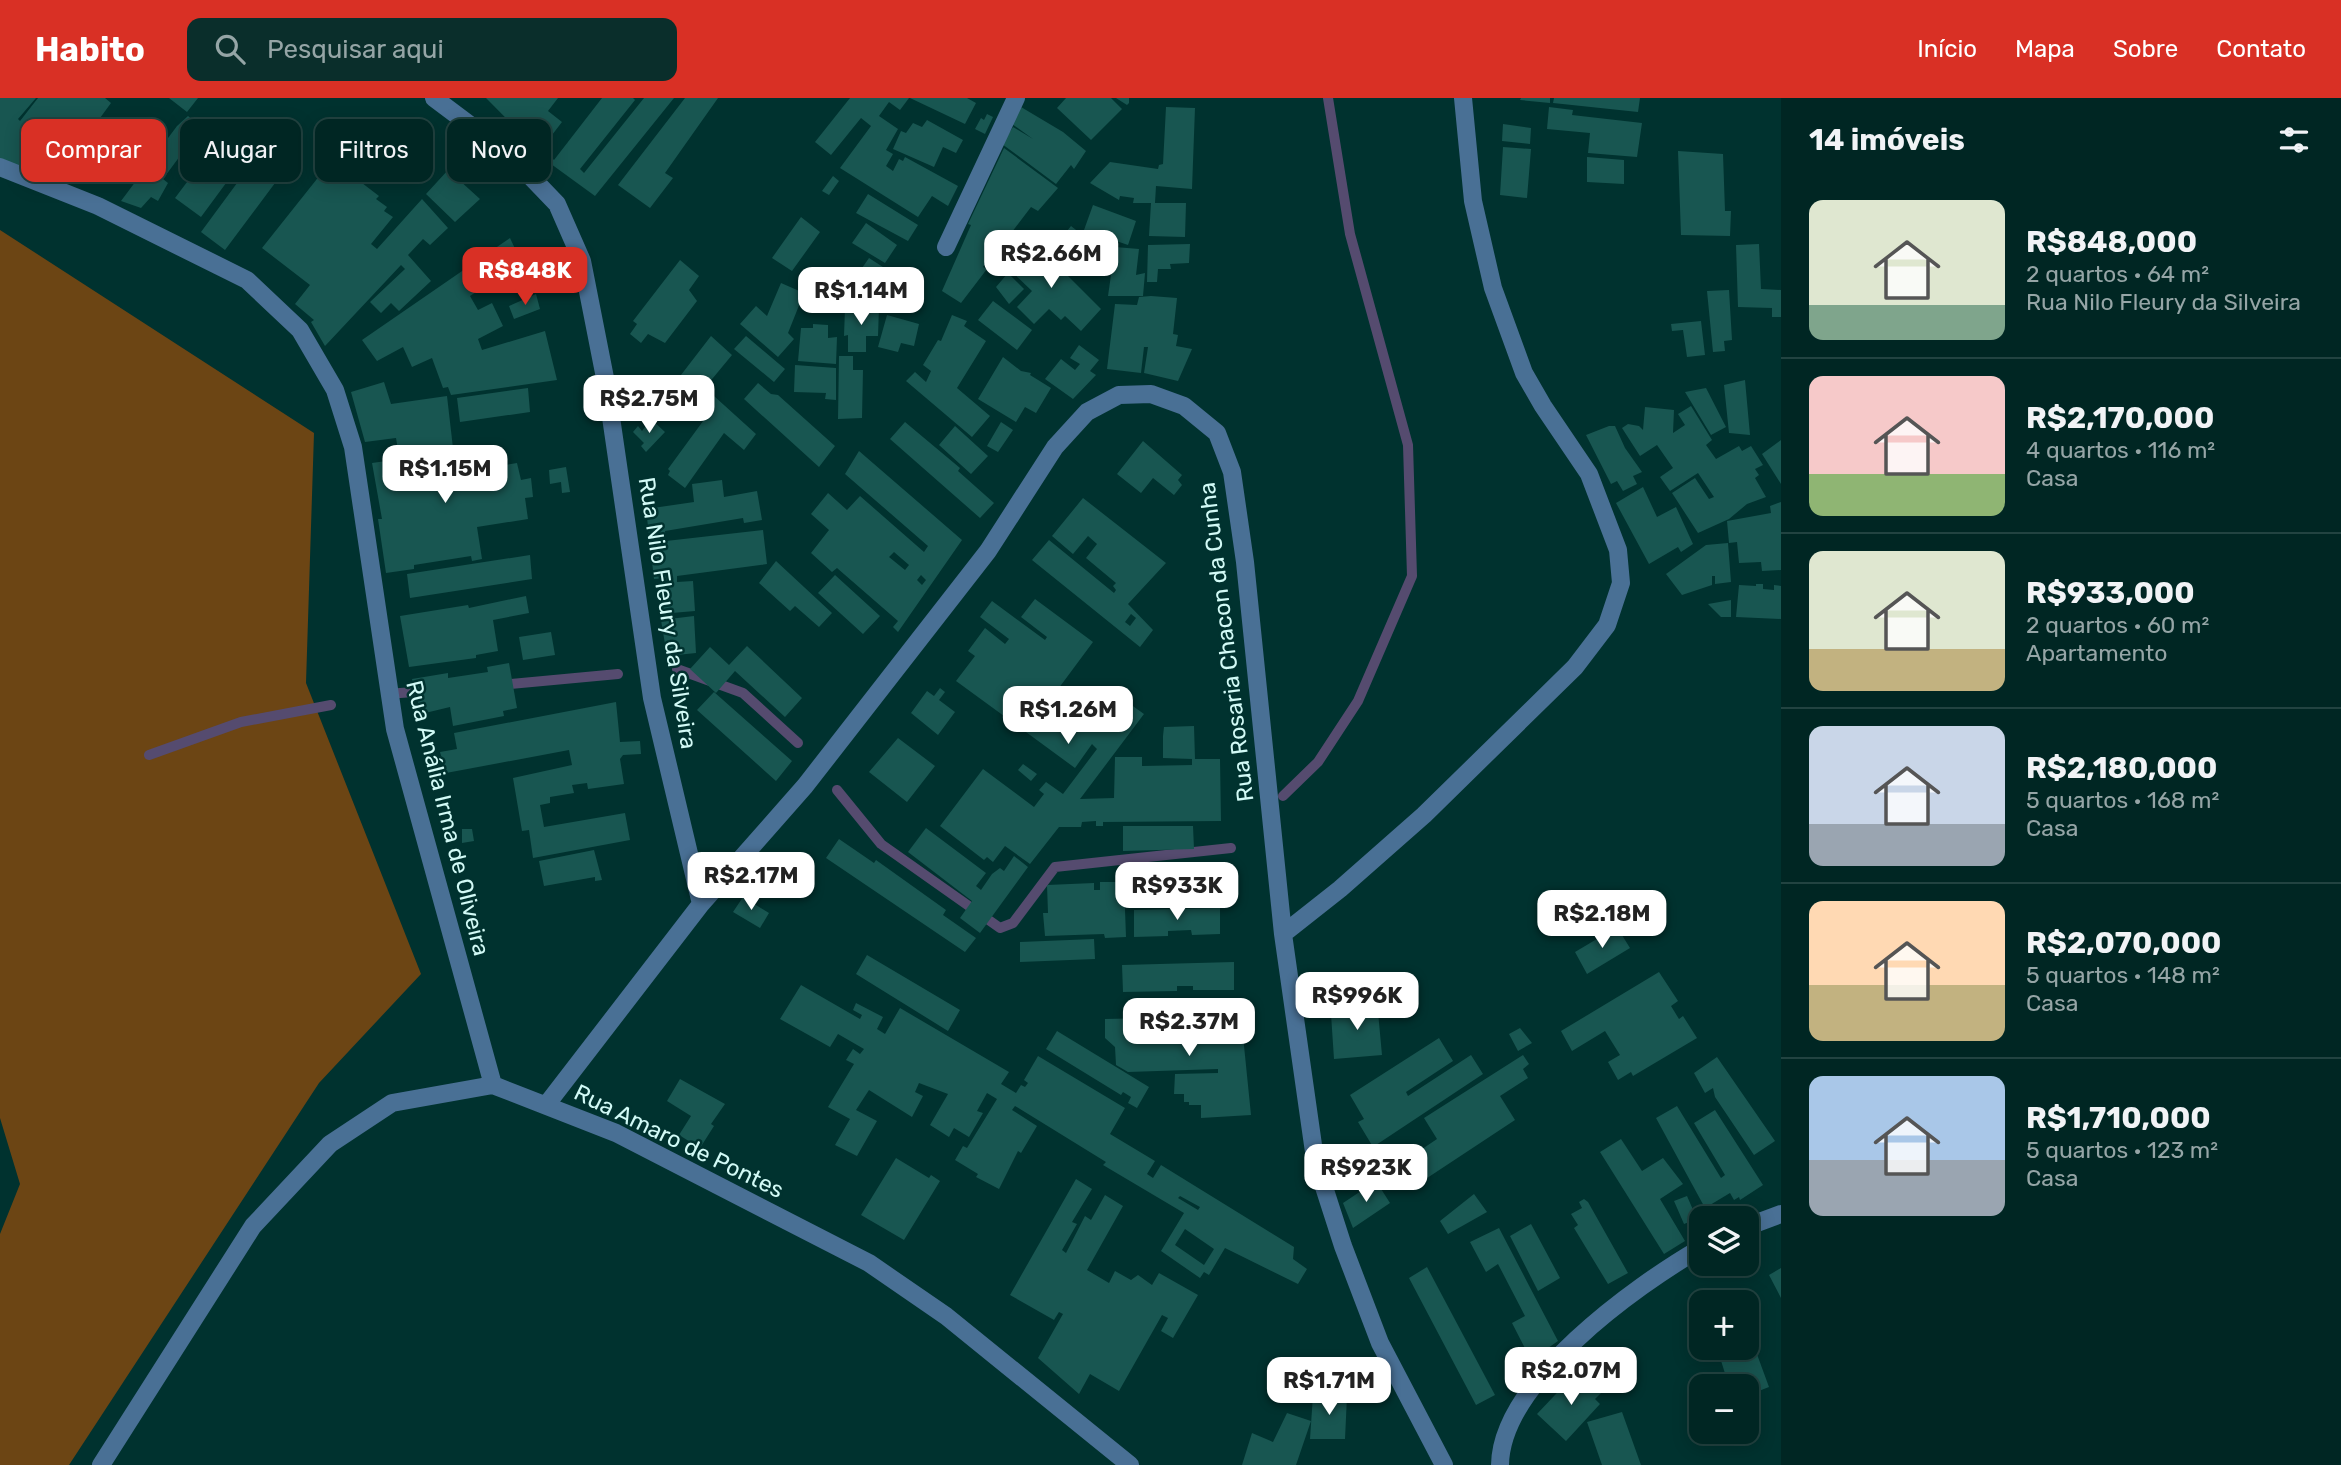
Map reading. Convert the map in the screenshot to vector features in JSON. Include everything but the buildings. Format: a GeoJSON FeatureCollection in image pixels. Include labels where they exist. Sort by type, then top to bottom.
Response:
{"type":"FeatureCollection","features":[{"type":"Feature","properties":{"kind":"street","name":"Rua Nilo Fleury da Silveira"},"geometry":{"type":"LineString","coordinates":[[434,98],[510,155],[557,204],[582,261],[606,383],[652,698],[701,904]]}},
{"type":"Feature","properties":{"kind":"street"},"geometry":{"type":"LineString","coordinates":[[946,247],[1016,98]]}},
{"type":"Feature","properties":{"kind":"street"},"geometry":{"type":"LineString","coordinates":[[1283,934],[1340,889],[1424,815],[1575,667],[1607,625],[1621,583],[1618,550],[1589,474],[1524,373],[1493,288],[1473,201],[1463,98]]}},
{"type":"Feature","properties":{"kind":"street","name":"Rua Anália Irma de Oliveira"},"geometry":{"type":"LineString","coordinates":[[0,167],[98,206],[247,280],[300,330],[335,390],[353,447],[395,729],[493,1085]]}},
{"type":"Feature","properties":{"kind":"street","name":"Rua Rosaria Chacon da Cunha"},"geometry":{"type":"LineString","coordinates":[[547,1104],[701,904],[814,775],[988,551],[1055,447],[1087,412],[1119,395],[1151,394],[1184,407],[1217,433],[1232,472],[1245,562],[1283,934],[1315,1159],[1343,1245],[1380,1343],[1444,1465]]}},
{"type":"Feature","properties":{"kind":"street","name":"Rua Amaro de Pontes"},"geometry":{"type":"LineString","coordinates":[[101,1465],[253,1226],[330,1144],[392,1103],[493,1085],[616,1133],[869,1263],[946,1316],[1130,1465]]}},
{"type":"Feature","properties":{"kind":"street"},"geometry":{"type":"LineString","coordinates":[[1759,1222],[1781,1214]]}},
{"type":"Feature","properties":{"kind":"street"},"geometry":{"type":"LineString","coordinates":[[1500,1465],[1508,1426],[1522,1400],[1548,1369],[1590,1328],[1634,1291],[1689,1256]]}},
{"type":"Feature","properties":{"kind":"shaded area"},"geometry":{"type":"Polygon","coordinates":[[[0,230],[314,433],[306,683],[421,974],[319,1083],[69,1465],[0,1465],[0,1234],[20,1184],[0,1118],[0,230]]]}},
{"type":"Feature","properties":{"kind":"waterway"},"geometry":{"type":"LineString","coordinates":[[1283,796],[1318,762],[1358,701],[1412,576],[1408,445],[1350,234],[1328,98]]}},
{"type":"Feature","properties":{"kind":"waterway"},"geometry":{"type":"LineString","coordinates":[[677,669],[743,693],[798,743]]}},
{"type":"Feature","properties":{"kind":"waterway"},"geometry":{"type":"LineString","coordinates":[[499,685],[618,674]]}},
{"type":"Feature","properties":{"kind":"waterway"},"geometry":{"type":"LineString","coordinates":[[387,694],[427,691]]}},
{"type":"Feature","properties":{"kind":"waterway"},"geometry":{"type":"LineString","coordinates":[[149,755],[241,722],[331,705]]}},
{"type":"Feature","properties":{"kind":"waterway"},"geometry":{"type":"LineString","coordinates":[[837,790],[881,844],[1000,928],[1013,923],[1055,867],[1231,848]]}}]}
